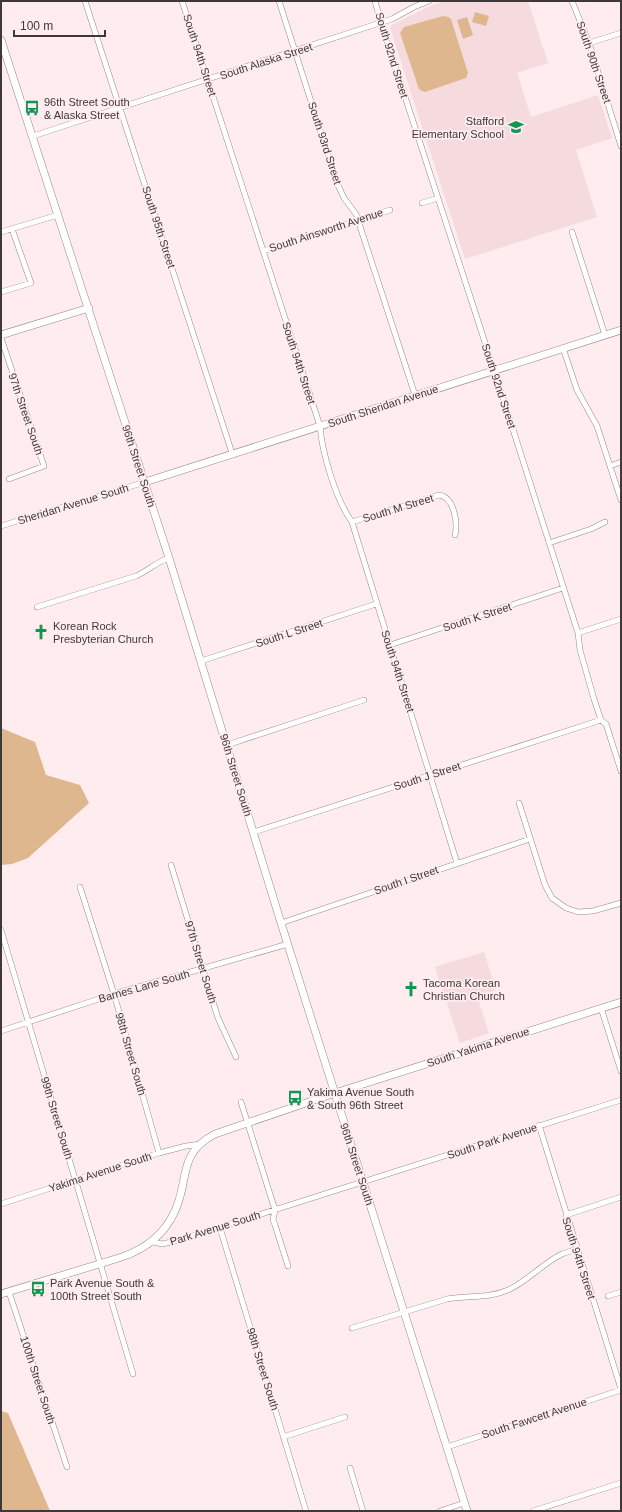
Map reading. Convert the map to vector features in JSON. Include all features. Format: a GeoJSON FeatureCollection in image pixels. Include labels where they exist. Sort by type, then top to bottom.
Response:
{"type":"FeatureCollection","features":[{"type":"Feature","properties":{"kind":"main road","name":"96th Street South"},"geometry":{"type":"LineString","coordinates":[[1,40],[145,482],[281,923],[467,1511]]}},
{"type":"Feature","properties":{"kind":"main road"},"geometry":{"type":"LineString","coordinates":[[1,335],[89,308]]}},
{"type":"Feature","properties":{"kind":"main road","name":"South Sheridan Avenue"},"geometry":{"type":"LineString","coordinates":[[145,482],[621,330]]}},
{"type":"Feature","properties":{"kind":"main road","name":"South Yakima Avenue"},"geometry":{"type":"LineString","coordinates":[[335,1092],[621,1002]]}},
{"type":"Feature","properties":{"kind":"main road","name":"Yakima Avenue South"},"geometry":{"type":"LineString","coordinates":[[153,1242],[175,1212],[188,1162],[195,1149],[201,1144],[214,1134],[335,1092]]}},
{"type":"Feature","properties":{"kind":"main road","name":"Park Avenue South"},"geometry":{"type":"LineString","coordinates":[[1,1294],[102,1264],[140,1250],[153,1242]]}},
{"type":"Feature","properties":{"kind":"street","name":"South 95th Street"},"geometry":{"type":"LineString","coordinates":[[85,1],[232,453]]}},
{"type":"Feature","properties":{"kind":"street","name":"South 94th Street"},"geometry":{"type":"LineString","coordinates":[[182,1],[320,426],[321,441],[336,490],[345,512],[352,522],[457,863]]}},
{"type":"Feature","properties":{"kind":"street","name":"South 93rd Street"},"geometry":{"type":"LineString","coordinates":[[279,1],[337,183],[344,198],[356,214],[415,395]]}},
{"type":"Feature","properties":{"kind":"street","name":"South 92nd Street"},"geometry":{"type":"LineString","coordinates":[[375,1],[578,633],[580,650],[601,720],[606,724],[621,771]]}},
{"type":"Feature","properties":{"kind":"street","name":"South Alaska Street"},"geometry":{"type":"LineString","coordinates":[[33,136],[381,23],[392,19],[414,6],[428,1]]}},
{"type":"Feature","properties":{"kind":"street","name":"South 90th Street"},"geometry":{"type":"LineString","coordinates":[[572,1],[589,43],[618,128],[621,146]]}},
{"type":"Feature","properties":{"kind":"street"},"geometry":{"type":"LineString","coordinates":[[589,43],[621,33]]}},
{"type":"Feature","properties":{"kind":"street"},"geometry":{"type":"LineString","coordinates":[[422,203],[438,198]]}},
{"type":"Feature","properties":{"kind":"street","name":"South Ainsworth Avenue"},"geometry":{"type":"LineString","coordinates":[[263,251],[390,210]]}},
{"type":"Feature","properties":{"kind":"street"},"geometry":{"type":"LineString","coordinates":[[1,232],[58,215]]}},
{"type":"Feature","properties":{"kind":"street"},"geometry":{"type":"LineString","coordinates":[[1,292],[31,283],[12,229]]}},
{"type":"Feature","properties":{"kind":"street"},"geometry":{"type":"LineString","coordinates":[[572,232],[605,335]]}},
{"type":"Feature","properties":{"kind":"street","name":"97th Street South"},"geometry":{"type":"LineString","coordinates":[[1,338],[44,466],[9,478]]}},
{"type":"Feature","properties":{"kind":"street"},"geometry":{"type":"LineString","coordinates":[[563,348],[577,390],[597,426],[621,500]]}},
{"type":"Feature","properties":{"kind":"street"},"geometry":{"type":"LineString","coordinates":[[610,466],[621,462]]}},
{"type":"Feature","properties":{"kind":"street","name":"Sheridan Avenue South"},"geometry":{"type":"LineString","coordinates":[[1,526],[145,482]]}},
{"type":"Feature","properties":{"kind":"street","name":"South M Street"},"geometry":{"type":"LineString","coordinates":[[352,522],[432,496],[444,496],[448,498],[450,502],[455,519],[457,527],[455,535]]}},
{"type":"Feature","properties":{"kind":"street"},"geometry":{"type":"LineString","coordinates":[[549,543],[591,529],[605,522]]}},
{"type":"Feature","properties":{"kind":"street"},"geometry":{"type":"LineString","coordinates":[[37,607],[136,576],[148,571],[155,564],[169,558]]}},
{"type":"Feature","properties":{"kind":"street","name":"South K Street"},"geometry":{"type":"LineString","coordinates":[[390,645],[563,588]]}},
{"type":"Feature","properties":{"kind":"street","name":"South L Street"},"geometry":{"type":"LineString","coordinates":[[201,661],[376,604]]}},
{"type":"Feature","properties":{"kind":"street"},"geometry":{"type":"LineString","coordinates":[[578,633],[621,619]]}},
{"type":"Feature","properties":{"kind":"street"},"geometry":{"type":"LineString","coordinates":[[226,745],[364,700]]}},
{"type":"Feature","properties":{"kind":"street","name":"South J Street"},"geometry":{"type":"LineString","coordinates":[[254,832],[601,720]]}},
{"type":"Feature","properties":{"kind":"street"},"geometry":{"type":"LineString","coordinates":[[519,803],[545,885],[552,898],[558,904],[572,911],[585,912],[621,903]]}},
{"type":"Feature","properties":{"kind":"street","name":"South I Street"},"geometry":{"type":"LineString","coordinates":[[281,923],[530,839]]}},
{"type":"Feature","properties":{"kind":"street","name":"97th Street South"},"geometry":{"type":"LineString","coordinates":[[171,865],[204,968],[218,1018],[236,1057]]}},
{"type":"Feature","properties":{"kind":"street","name":"98th Street South"},"geometry":{"type":"LineString","coordinates":[[80,887],[114,994],[159,1153]]}},
{"type":"Feature","properties":{"kind":"street","name":"99th Street South"},"geometry":{"type":"LineString","coordinates":[[1,930],[75,1179],[102,1264],[133,1374]]}},
{"type":"Feature","properties":{"kind":"street","name":"Barnes Lane South"},"geometry":{"type":"LineString","coordinates":[[1,1031],[114,994],[288,944]]}},
{"type":"Feature","properties":{"kind":"street"},"geometry":{"type":"LineString","coordinates":[[601,1008],[621,1071]]}},
{"type":"Feature","properties":{"kind":"street","name":"South Park Avenue"},"geometry":{"type":"LineString","coordinates":[[363,1183],[621,1100]]}},
{"type":"Feature","properties":{"kind":"street"},"geometry":{"type":"LineString","coordinates":[[240,1102],[275,1210],[273,1220],[288,1266]]}},
{"type":"Feature","properties":{"kind":"street","name":"South 94th Street"},"geometry":{"type":"LineString","coordinates":[[538,1126],[621,1390]]}},
{"type":"Feature","properties":{"kind":"street","name":"Yakima Avenue South"},"geometry":{"type":"LineString","coordinates":[[1,1204],[159,1153],[180,1147],[201,1144]]}},
{"type":"Feature","properties":{"kind":"street","name":"Park Avenue South"},"geometry":{"type":"LineString","coordinates":[[153,1242],[157,1244],[168,1243],[363,1183]]}},
{"type":"Feature","properties":{"kind":"street"},"geometry":{"type":"LineString","coordinates":[[566,1215],[621,1197]]}},
{"type":"Feature","properties":{"kind":"street","name":"98th Street South"},"geometry":{"type":"LineString","coordinates":[[220,1228],[306,1511]]}},
{"type":"Feature","properties":{"kind":"street"},"geometry":{"type":"LineString","coordinates":[[352,1328],[447,1299],[486,1297],[506,1291],[558,1256],[577,1249]]}},
{"type":"Feature","properties":{"kind":"street","name":"100th Street South"},"geometry":{"type":"LineString","coordinates":[[9,1292],[67,1467]]}},
{"type":"Feature","properties":{"kind":"street"},"geometry":{"type":"LineString","coordinates":[[608,1296],[621,1292]]}},
{"type":"Feature","properties":{"kind":"street","name":"South Fawcett Avenue"},"geometry":{"type":"LineString","coordinates":[[447,1447],[621,1390]]}},
{"type":"Feature","properties":{"kind":"street"},"geometry":{"type":"LineString","coordinates":[[283,1437],[345,1417]]}},
{"type":"Feature","properties":{"kind":"street"},"geometry":{"type":"LineString","coordinates":[[350,1468],[364,1511]]}},
{"type":"Feature","properties":{"kind":"street"},"geometry":{"type":"LineString","coordinates":[[533,1511],[621,1483]]}},
{"type":"Feature","properties":{"kind":"street"},"geometry":{"type":"LineString","coordinates":[[440,1511],[464,1503]]}},
{"type":"Feature","properties":{"kind":"shaded area","name":"Stafford Elementary School"},"geometry":{"type":"Polygon","coordinates":[[[445,1],[528,1],[548,63],[517,73],[531,117],[598,95],[612,138],[576,150],[597,217],[465,259],[390,28],[392,25],[430,6],[445,1]]]}},
{"type":"Feature","properties":{"kind":"shaded area"},"geometry":{"type":"Polygon","coordinates":[[[475,12],[489,16],[486,26],[472,22],[475,12]]]}},
{"type":"Feature","properties":{"kind":"shaded area"},"geometry":{"type":"Polygon","coordinates":[[[443,16],[451,19],[468,73],[466,78],[425,92],[419,89],[400,33],[404,27],[443,16]]]}},
{"type":"Feature","properties":{"kind":"shaded area"},"geometry":{"type":"Polygon","coordinates":[[[467,17],[473,35],[463,39],[457,20],[467,17]]]}},
{"type":"Feature","properties":{"kind":"shaded area"},"geometry":{"type":"Polygon","coordinates":[[[1,728],[35,742],[46,775],[80,785],[89,803],[28,858],[12,864],[1,865],[1,728]]]}},
{"type":"Feature","properties":{"kind":"shaded area"},"geometry":{"type":"Polygon","coordinates":[[[484,952],[496,990],[477,997],[489,1033],[460,1043],[435,967],[484,952]]]}},
{"type":"Feature","properties":{"kind":"shaded area"},"geometry":{"type":"Polygon","coordinates":[[[1,1411],[8,1413],[50,1511],[1,1511],[1,1411]]]}},
{"type":"Feature","properties":{"kind":"place","name":"96th Street South & Alaska Street"},"geometry":{"type":"Point","coordinates":[32,108]}},
{"type":"Feature","properties":{"kind":"place","name":"Stafford Elementary School"},"geometry":{"type":"Point","coordinates":[516,127]}},
{"type":"Feature","properties":{"kind":"place","name":"Korean Rock Presbyterian Church"},"geometry":{"type":"Point","coordinates":[41,632]}},
{"type":"Feature","properties":{"kind":"place","name":"Tacoma Korean Christian Church"},"geometry":{"type":"Point","coordinates":[411,989]}},
{"type":"Feature","properties":{"kind":"place","name":"Yakima Avenue South & South 96th Street"},"geometry":{"type":"Point","coordinates":[295,1098]}},
{"type":"Feature","properties":{"kind":"place","name":"Park Avenue South & 100th Street South"},"geometry":{"type":"Point","coordinates":[38,1289]}}]}
